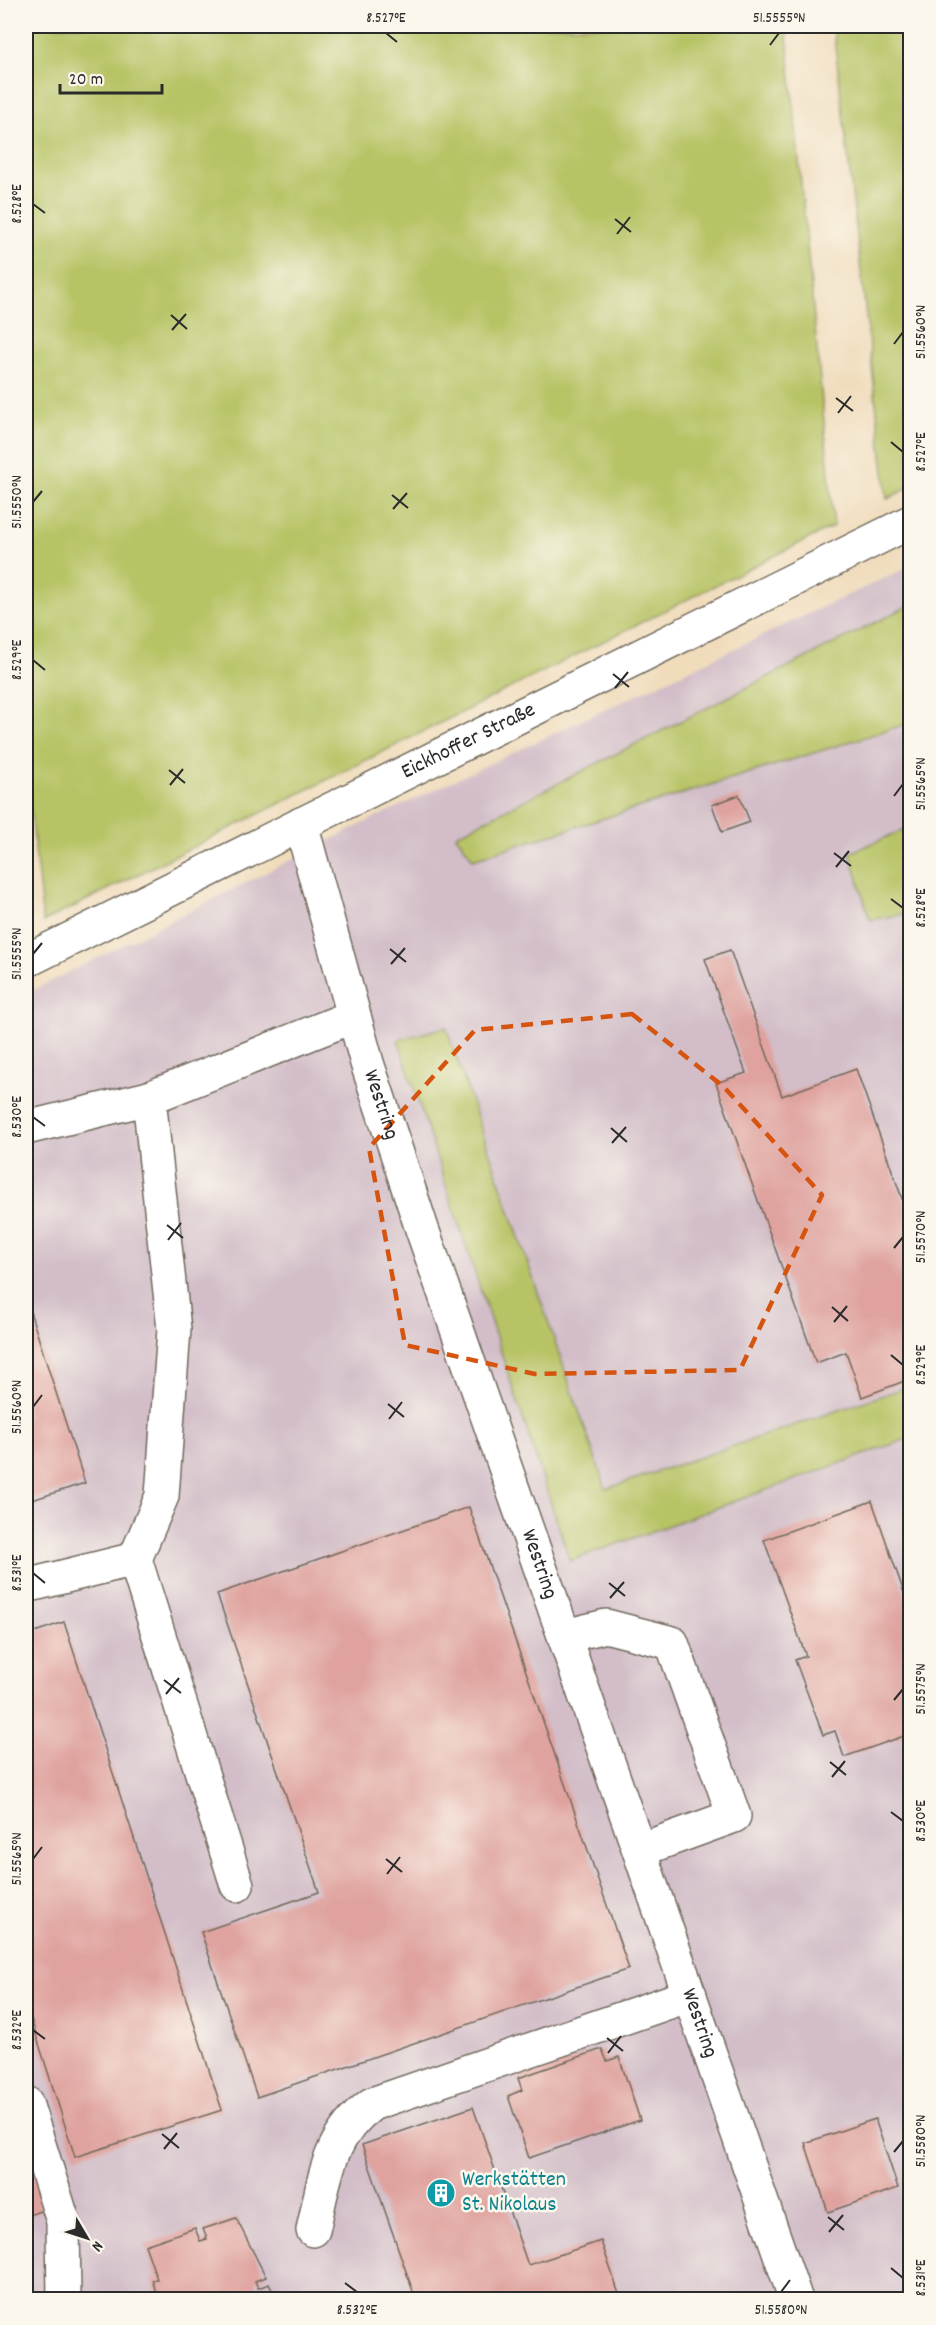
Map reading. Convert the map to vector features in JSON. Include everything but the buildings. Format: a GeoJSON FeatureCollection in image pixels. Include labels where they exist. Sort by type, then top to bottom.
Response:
{"type":"FeatureCollection","features":[{"type":"Feature","properties":{"kind":"street","name":"Eickhoffer Straße"},"geometry":{"type":"LineString","coordinates":[[26,961],[910,522]]}},
{"type":"Feature","properties":{"kind":"street","name":"Westring"},"geometry":{"type":"LineString","coordinates":[[301,824],[354,1016],[418,1218],[796,2300]]}},
{"type":"Feature","properties":{"kind":"street"},"geometry":{"type":"LineString","coordinates":[[26,1128],[149,1098],[354,1016]]}},
{"type":"Feature","properties":{"kind":"street"},"geometry":{"type":"LineString","coordinates":[[149,1098],[174,1329],[162,1496],[135,1559],[237,1885]]}},
{"type":"Feature","properties":{"kind":"street"},"geometry":{"type":"LineString","coordinates":[[26,1586],[135,1559]]}},
{"type":"Feature","properties":{"kind":"street"},"geometry":{"type":"LineString","coordinates":[[565,1636],[606,1626],[672,1643],[734,1816],[639,1850]]}},
{"type":"Feature","properties":{"kind":"street"},"geometry":{"type":"LineString","coordinates":[[313,2230],[334,2149],[343,2131],[356,2115],[372,2103],[690,1995]]}},
{"type":"Feature","properties":{"kind":"street"},"geometry":{"type":"LineString","coordinates":[[26,2103],[63,2221],[64,2300]]}},
{"type":"Feature","properties":{"kind":"highlighted area"},"geometry":{"type":"Polygon","coordinates":[[[632,1014],[724,1087],[822,1195],[740,1370],[535,1374],[405,1345],[369,1148],[475,1030],[632,1014]]]}},
{"type":"Feature","properties":{"kind":"shaded area"},"geometry":{"type":"Polygon","coordinates":[[[910,566],[910,2299],[26,2300],[26,994],[364,823],[910,566]]]}},
{"type":"Feature","properties":{"kind":"green space"},"geometry":{"type":"Polygon","coordinates":[[[26,26],[786,26],[834,526],[43,922],[26,767],[26,26]]]}},
{"type":"Feature","properties":{"kind":"green space"},"geometry":{"type":"Polygon","coordinates":[[[833,26],[910,26],[910,487],[887,499],[833,26]]]}},
{"type":"Feature","properties":{"kind":"green space"},"geometry":{"type":"Polygon","coordinates":[[[910,605],[910,723],[473,859],[456,835],[910,605]]]}},
{"type":"Feature","properties":{"kind":"green space"},"geometry":{"type":"Polygon","coordinates":[[[910,827],[910,913],[870,920],[850,853],[910,827]]]}},
{"type":"Feature","properties":{"kind":"green space"},"geometry":{"type":"Polygon","coordinates":[[[446,1027],[606,1489],[910,1386],[910,1438],[570,1561],[398,1040],[446,1027]]]}},
{"type":"Feature","properties":{"kind":"place","name":"Werkstätten St. Nikolaus"},"geometry":{"type":"Point","coordinates":[441,2193]}}]}
